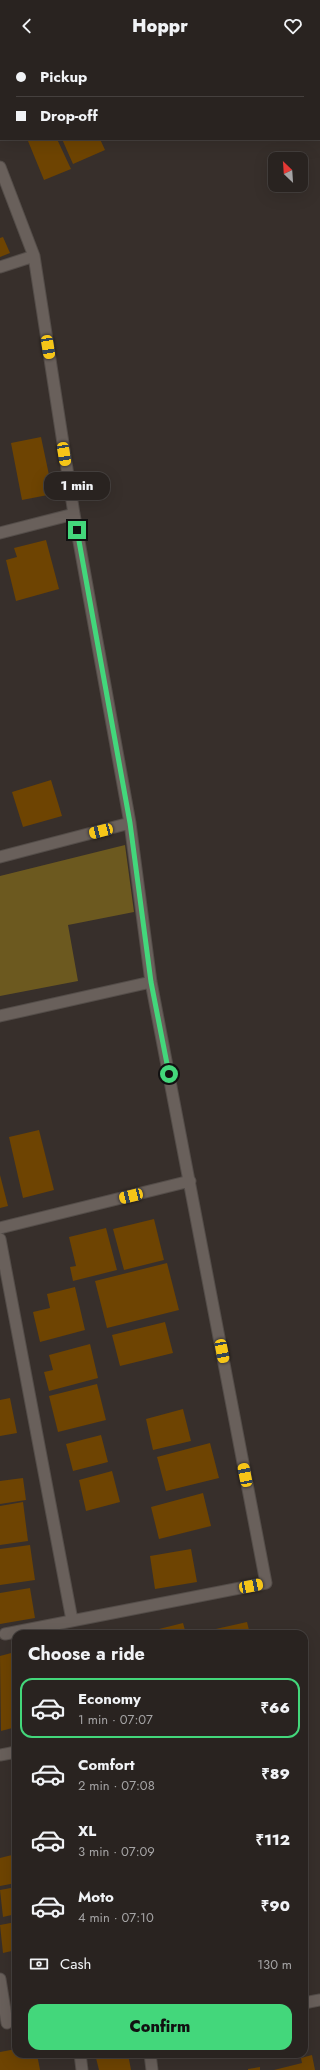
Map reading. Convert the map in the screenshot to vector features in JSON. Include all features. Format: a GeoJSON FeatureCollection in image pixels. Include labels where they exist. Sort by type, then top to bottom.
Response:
{"type":"FeatureCollection","features":[{"type":"Feature","properties":{"kind":"street"},"geometry":{"type":"LineString","coordinates":[[0,167],[34,256],[74,514],[130,823],[151,982],[266,1583],[24,1630]]}},
{"type":"Feature","properties":{"kind":"street"},"geometry":{"type":"LineString","coordinates":[[0,267],[34,256]]}},
{"type":"Feature","properties":{"kind":"street"},"geometry":{"type":"LineString","coordinates":[[0,534],[74,514]]}},
{"type":"Feature","properties":{"kind":"street"},"geometry":{"type":"LineString","coordinates":[[0,857],[130,823]]}},
{"type":"Feature","properties":{"kind":"street"},"geometry":{"type":"LineString","coordinates":[[0,1016],[151,982]]}},
{"type":"Feature","properties":{"kind":"street"},"geometry":{"type":"LineString","coordinates":[[0,1228],[190,1181]]}},
{"type":"Feature","properties":{"kind":"street"},"geometry":{"type":"LineString","coordinates":[[0,1239],[72,1620]]}},
{"type":"Feature","properties":{"kind":"street"},"geometry":{"type":"LineString","coordinates":[[5,1634],[12,1633]]}},
{"type":"Feature","properties":{"kind":"street"},"geometry":{"type":"LineString","coordinates":[[0,1755],[12,1753]]}},
{"type":"Feature","properties":{"kind":"street"},"geometry":{"type":"LineString","coordinates":[[0,1979],[8,2023]]}},
{"type":"Feature","properties":{"kind":"street"},"geometry":{"type":"LineString","coordinates":[[308,2002],[320,2000]]}},
{"type":"Feature","properties":{"kind":"street"},"geometry":{"type":"LineString","coordinates":[[80,2058],[82,2070]]}},
{"type":"Feature","properties":{"kind":"street"},"geometry":{"type":"LineString","coordinates":[[150,2058],[152,2070]]}},
{"type":"Feature","properties":{"kind":"shaded area"},"geometry":{"type":"Polygon","coordinates":[[[125,845],[134,912],[68,925],[78,981],[0,996],[0,876],[125,845]]]}},
{"type":"Feature","properties":{"kind":"building"},"geometry":{"type":"Polygon","coordinates":[[[57,140],[71,169],[44,180],[28,141],[57,140]]]}},
{"type":"Feature","properties":{"kind":"building"},"geometry":{"type":"Polygon","coordinates":[[[62,140],[100,140],[105,150],[73,164],[62,140]]]}},
{"type":"Feature","properties":{"kind":"building"},"geometry":{"type":"Polygon","coordinates":[[[3,237],[10,253],[0,257],[0,238],[3,237]]]}},
{"type":"Feature","properties":{"kind":"building"},"geometry":{"type":"Polygon","coordinates":[[[41,437],[53,494],[22,500],[11,443],[41,437]]]}},
{"type":"Feature","properties":{"kind":"building"},"geometry":{"type":"Polygon","coordinates":[[[46,540],[59,589],[16,601],[6,560],[17,557],[14,548],[46,540]]]}},
{"type":"Feature","properties":{"kind":"building"},"geometry":{"type":"Polygon","coordinates":[[[51,780],[62,816],[23,827],[12,792],[51,780]]]}},
{"type":"Feature","properties":{"kind":"building"},"geometry":{"type":"Polygon","coordinates":[[[39,1130],[54,1190],[23,1198],[9,1137],[39,1130]]]}},
{"type":"Feature","properties":{"kind":"building"},"geometry":{"type":"Polygon","coordinates":[[[0,1175],[8,1206],[0,1208],[0,1175]]]}},
{"type":"Feature","properties":{"kind":"building"},"geometry":{"type":"Polygon","coordinates":[[[154,1219],[164,1260],[124,1270],[113,1229],[154,1219]]]}},
{"type":"Feature","properties":{"kind":"building"},"geometry":{"type":"Polygon","coordinates":[[[106,1228],[117,1270],[73,1281],[70,1267],[76,1266],[69,1237],[106,1228]]]}},
{"type":"Feature","properties":{"kind":"building"},"geometry":{"type":"Polygon","coordinates":[[[167,1263],[179,1310],[107,1328],[95,1281],[167,1263]]]}},
{"type":"Feature","properties":{"kind":"building"},"geometry":{"type":"Polygon","coordinates":[[[75,1287],[85,1330],[40,1342],[33,1312],[50,1308],[47,1294],[75,1287]]]}},
{"type":"Feature","properties":{"kind":"building"},"geometry":{"type":"Polygon","coordinates":[[[165,1322],[173,1353],[120,1366],[112,1335],[165,1322]]]}},
{"type":"Feature","properties":{"kind":"building"},"geometry":{"type":"Polygon","coordinates":[[[90,1344],[98,1378],[49,1391],[44,1372],[53,1370],[49,1355],[90,1344]]]}},
{"type":"Feature","properties":{"kind":"building"},"geometry":{"type":"Polygon","coordinates":[[[97,1384],[106,1420],[58,1432],[49,1396],[97,1384]]]}},
{"type":"Feature","properties":{"kind":"building"},"geometry":{"type":"Polygon","coordinates":[[[10,1398],[17,1433],[0,1436],[0,1400],[10,1398]]]}},
{"type":"Feature","properties":{"kind":"building"},"geometry":{"type":"Polygon","coordinates":[[[183,1409],[191,1441],[153,1450],[146,1419],[183,1409]]]}},
{"type":"Feature","properties":{"kind":"building"},"geometry":{"type":"Polygon","coordinates":[[[101,1435],[108,1462],[73,1471],[66,1444],[101,1435]]]}},
{"type":"Feature","properties":{"kind":"building"},"geometry":{"type":"Polygon","coordinates":[[[210,1443],[219,1478],[166,1491],[157,1457],[210,1443]]]}},
{"type":"Feature","properties":{"kind":"building"},"geometry":{"type":"Polygon","coordinates":[[[112,1471],[120,1502],[86,1511],[79,1480],[112,1471]]]}},
{"type":"Feature","properties":{"kind":"building"},"geometry":{"type":"Polygon","coordinates":[[[23,1478],[26,1500],[0,1504],[0,1481],[23,1478]]]}},
{"type":"Feature","properties":{"kind":"building"},"geometry":{"type":"Polygon","coordinates":[[[203,1493],[211,1526],[159,1539],[151,1507],[203,1493]]]}},
{"type":"Feature","properties":{"kind":"building"},"geometry":{"type":"Polygon","coordinates":[[[23,1502],[28,1541],[0,1545],[0,1506],[23,1502]]]}},
{"type":"Feature","properties":{"kind":"building"},"geometry":{"type":"Polygon","coordinates":[[[30,1545],[35,1580],[0,1585],[0,1549],[30,1545]]]}},
{"type":"Feature","properties":{"kind":"building"},"geometry":{"type":"Polygon","coordinates":[[[191,1549],[197,1582],[155,1589],[150,1556],[191,1549]]]}},
{"type":"Feature","properties":{"kind":"building"},"geometry":{"type":"Polygon","coordinates":[[[30,1588],[35,1618],[0,1624],[0,1593],[30,1588]]]}},
{"type":"Feature","properties":{"kind":"building"},"geometry":{"type":"Polygon","coordinates":[[[247,1622],[249,1630],[211,1630],[247,1622]]]}},
{"type":"Feature","properties":{"kind":"building"},"geometry":{"type":"Polygon","coordinates":[[[183,1623],[185,1630],[155,1630],[183,1623]]]}},
{"type":"Feature","properties":{"kind":"building"},"geometry":{"type":"Polygon","coordinates":[[[12,1653],[12,1728],[1,1731],[0,1656],[12,1653]]]}},
{"type":"Feature","properties":{"kind":"building"},"geometry":{"type":"Polygon","coordinates":[[[12,1855],[12,1884],[0,1886],[0,1858],[12,1855]]]}},
{"type":"Feature","properties":{"kind":"building"},"geometry":{"type":"Polygon","coordinates":[[[12,1888],[12,1915],[3,1917],[0,1890],[12,1888]]]}},
{"type":"Feature","properties":{"kind":"building"},"geometry":{"type":"Polygon","coordinates":[[[12,1923],[12,1951],[3,1953],[0,1925],[12,1923]]]}},
{"type":"Feature","properties":{"kind":"building"},"geometry":{"type":"Polygon","coordinates":[[[12,2050],[12,2058],[38,2058],[40,2070],[0,2070],[0,2052],[12,2050]]]}},
{"type":"Feature","properties":{"kind":"building"},"geometry":{"type":"Polygon","coordinates":[[[312,2055],[315,2070],[274,2070],[302,2063],[301,2058],[308,2058],[308,2056],[312,2055]]]}},
{"type":"Feature","properties":{"kind":"building"},"geometry":{"type":"Polygon","coordinates":[[[96,2058],[129,2058],[131,2070],[99,2070],[96,2058]]]}},
{"type":"Feature","properties":{"kind":"building"},"geometry":{"type":"Polygon","coordinates":[[[260,2067],[260,2070],[248,2070],[248,2069],[260,2067]]]}},
{"type":"Feature","properties":{"kind":"route"},"geometry":{"type":"LineString","coordinates":[[77,530],[130,823],[151,982],[169,1074]]}}]}
